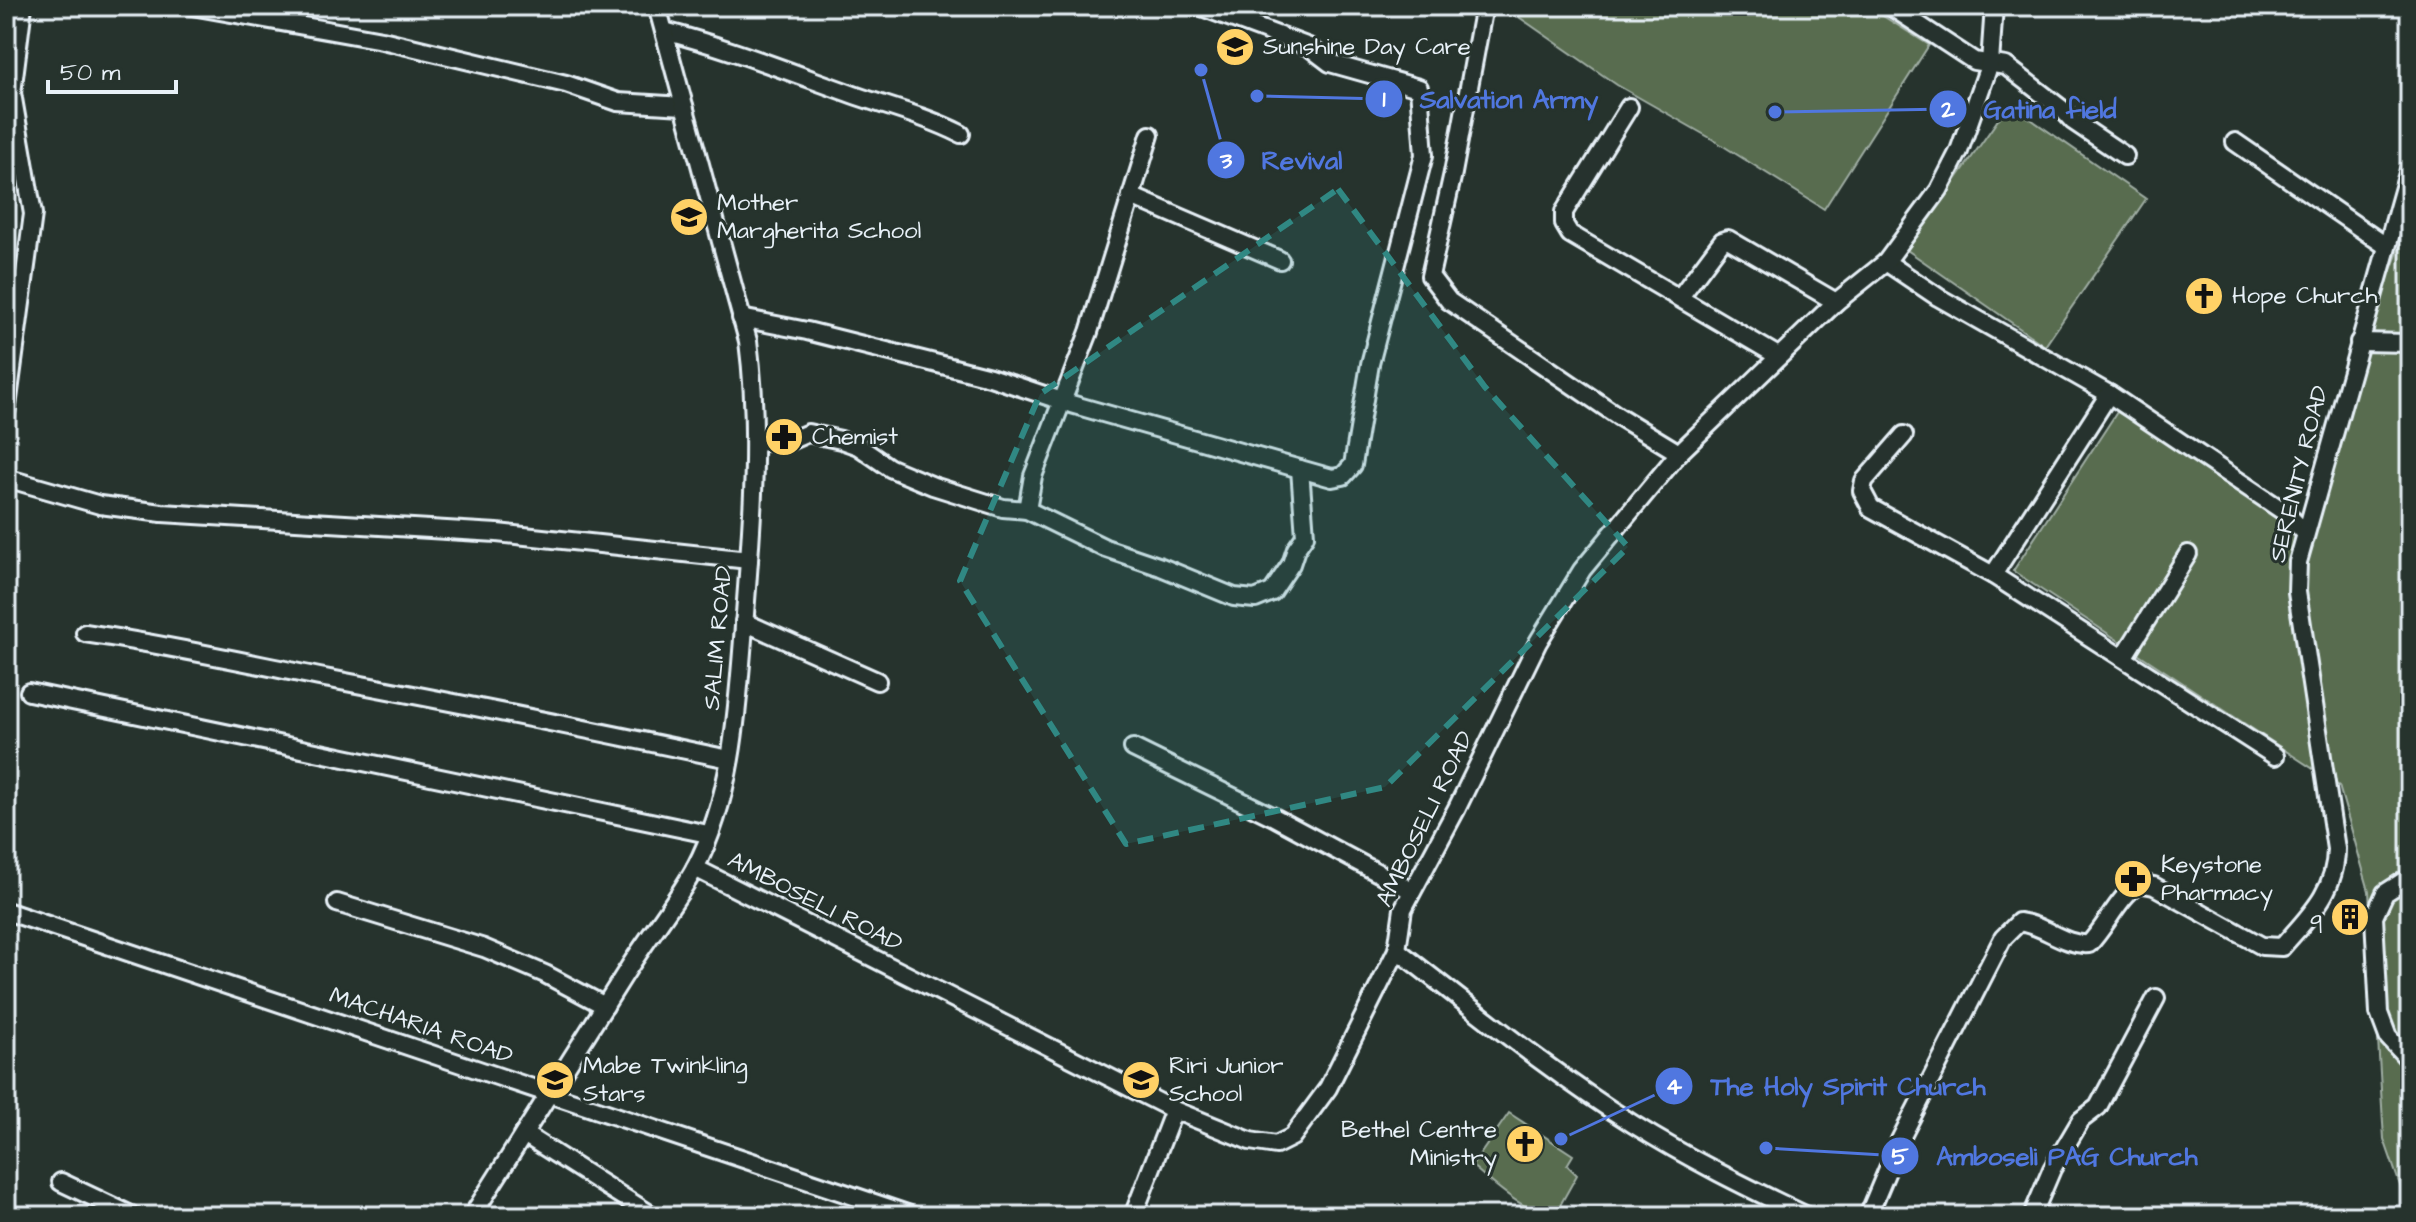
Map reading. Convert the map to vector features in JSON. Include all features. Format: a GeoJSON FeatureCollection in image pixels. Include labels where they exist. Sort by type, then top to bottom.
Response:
{"type":"FeatureCollection","features":[{"type":"Feature","properties":{"kind":"street"},"geometry":{"type":"LineString","coordinates":[[6,414],[33,214],[12,93],[23,6]]}},
{"type":"Feature","properties":{"kind":"street"},"geometry":{"type":"LineString","coordinates":[[192,6],[382,40],[566,84],[618,102],[684,106]]}},
{"type":"Feature","properties":{"kind":"street","name":"SALIM ROAD"},"geometry":{"type":"LineString","coordinates":[[472,1216],[695,868],[726,785],[738,704],[749,560],[756,441],[755,391],[748,341],[657,6]]}},
{"type":"Feature","properties":{"kind":"street"},"geometry":{"type":"LineString","coordinates":[[741,318],[807,331],[990,377],[1332,478],[1343,476],[1353,465],[1370,364],[1424,155],[1419,88],[1330,63],[1302,43],[1199,6]]}},
{"type":"Feature","properties":{"kind":"street"},"geometry":{"type":"LineString","coordinates":[[1484,6],[1430,276],[1449,301],[1618,416],[1679,453]]}},
{"type":"Feature","properties":{"kind":"street"},"geometry":{"type":"LineString","coordinates":[[1890,6],[1974,61],[2006,66],[2073,121],[2125,156]]}},
{"type":"Feature","properties":{"kind":"street","name":"AMBOSELI ROAD"},"geometry":{"type":"LineString","coordinates":[[695,868],[1174,1110],[1250,1141],[1276,1145],[1292,1137],[1328,1088],[1397,950],[1403,909],[1457,808],[1538,642],[1582,570],[1679,453],[1836,302],[1886,262],[1939,190],[1959,151],[1990,63],[1994,6]]}},
{"type":"Feature","properties":{"kind":"street"},"geometry":{"type":"LineString","coordinates":[[664,31],[767,62],[857,96],[930,118],[961,134]]}},
{"type":"Feature","properties":{"kind":"street"},"geometry":{"type":"LineString","coordinates":[[1629,107],[1564,212],[1564,224],[1570,234],[1778,356]]}},
{"type":"Feature","properties":{"kind":"street"},"geometry":{"type":"LineString","coordinates":[[1027,510],[1033,476],[1089,332],[1150,135]]}},
{"type":"Feature","properties":{"kind":"street"},"geometry":{"type":"LineString","coordinates":[[2235,142],[2386,246]]}},
{"type":"Feature","properties":{"kind":"street","name":"SERENITY ROAD"},"geometry":{"type":"LineString","coordinates":[[1868,1216],[1900,1140],[2003,938],[2019,922],[2034,924],[2074,945],[2089,944],[2104,928],[2128,891],[2139,883],[2154,886],[2262,946],[2282,947],[2325,895],[2336,867],[2336,849],[2297,592],[2298,562],[2410,166]]}},
{"type":"Feature","properties":{"kind":"street"},"geometry":{"type":"LineString","coordinates":[[1131,196],[1280,260]]}},
{"type":"Feature","properties":{"kind":"street"},"geometry":{"type":"LineString","coordinates":[[1680,297],[1722,241],[1728,239],[1836,302]]}},
{"type":"Feature","properties":{"kind":"street"},"geometry":{"type":"LineString","coordinates":[[1886,262],[1938,297],[2109,394],[2286,513],[2305,533]]}},
{"type":"Feature","properties":{"kind":"street"},"geometry":{"type":"LineString","coordinates":[[2359,342],[2410,343]]}},
{"type":"Feature","properties":{"kind":"street"},"geometry":{"type":"LineString","coordinates":[[1993,575],[2109,394]]}},
{"type":"Feature","properties":{"kind":"street"},"geometry":{"type":"LineString","coordinates":[[756,441],[785,443],[801,435],[821,434],[858,446],[890,468],[933,486],[1003,508],[1027,510],[1105,548],[1234,597],[1255,599],[1272,592],[1305,536],[1300,469]]}},
{"type":"Feature","properties":{"kind":"street"},"geometry":{"type":"LineString","coordinates":[[1904,435],[1864,481],[1862,491],[1871,508],[1993,575],[2275,756]]}},
{"type":"Feature","properties":{"kind":"street"},"geometry":{"type":"LineString","coordinates":[[6,478],[100,505],[162,513],[497,533],[749,560]]}},
{"type":"Feature","properties":{"kind":"street"},"geometry":{"type":"LineString","coordinates":[[2123,658],[2188,554]]}},
{"type":"Feature","properties":{"kind":"street"},"geometry":{"type":"LineString","coordinates":[[744,622],[877,681]]}},
{"type":"Feature","properties":{"kind":"street"},"geometry":{"type":"LineString","coordinates":[[85,633],[175,646],[729,759]]}},
{"type":"Feature","properties":{"kind":"street"},"geometry":{"type":"LineString","coordinates":[[29,692],[708,834]]}},
{"type":"Feature","properties":{"kind":"street"},"geometry":{"type":"LineString","coordinates":[[1133,748],[1272,816],[1412,891]]}},
{"type":"Feature","properties":{"kind":"street"},"geometry":{"type":"LineString","coordinates":[[2410,877],[2385,893],[2374,917],[2379,1013],[2388,1037],[2410,1061]]}},
{"type":"Feature","properties":{"kind":"street"},"geometry":{"type":"LineString","coordinates":[[337,903],[484,948],[545,974],[605,1006]]}},
{"type":"Feature","properties":{"kind":"street","name":"MACHARIA ROAD"},"geometry":{"type":"LineString","coordinates":[[6,911],[895,1213],[913,1216]]}},
{"type":"Feature","properties":{"kind":"street"},"geometry":{"type":"LineString","coordinates":[[1397,950],[1529,1051],[1632,1124],[1727,1178],[1807,1216]]}},
{"type":"Feature","properties":{"kind":"street"},"geometry":{"type":"LineString","coordinates":[[2032,1216],[2052,1169],[2081,1120],[2098,1107],[2156,998]]}},
{"type":"Feature","properties":{"kind":"street"},"geometry":{"type":"LineString","coordinates":[[1133,1216],[1174,1110]]}},
{"type":"Feature","properties":{"kind":"street"},"geometry":{"type":"LineString","coordinates":[[524,1134],[653,1216]]}},
{"type":"Feature","properties":{"kind":"street"},"geometry":{"type":"LineString","coordinates":[[61,1182],[133,1216]]}},
{"type":"Feature","properties":{"kind":"highlighted area"},"geometry":{"type":"Polygon","coordinates":[[[1338,189],[1485,387],[1628,547],[1385,787],[1126,844],[960,581],[1040,394],[1338,189]]]}},
{"type":"Feature","properties":{"kind":"green space"},"geometry":{"type":"Polygon","coordinates":[[[1522,6],[1867,6],[1929,45],[1824,209],[1712,139],[1617,85],[1516,15],[1522,6]]]}},
{"type":"Feature","properties":{"kind":"green space"},"geometry":{"type":"Polygon","coordinates":[[[2009,104],[2146,199],[2045,346],[1907,250],[2009,104]]]}},
{"type":"Feature","properties":{"kind":"green space"},"geometry":{"type":"Polygon","coordinates":[[[2410,221],[2410,1214],[2384,1139],[2369,891],[2339,786],[2013,571],[2117,412],[2301,516],[2325,440],[2410,221]]]}},
{"type":"Feature","properties":{"kind":"green space"},"geometry":{"type":"Polygon","coordinates":[[[1509,1113],[1573,1155],[1567,1165],[1577,1175],[1554,1216],[1544,1215],[1522,1204],[1472,1166],[1509,1113]]]}},
{"type":"Feature","properties":{"kind":"place","name":"Sunshine Day Care"},"geometry":{"type":"Point","coordinates":[1235,47]}},
{"type":"Feature","properties":{"kind":"place","name":"Revival"},"geometry":{"type":"Point","coordinates":[1201,70]}},
{"type":"Feature","properties":{"kind":"place","name":"Salvation Army"},"geometry":{"type":"Point","coordinates":[1257,96]}},
{"type":"Feature","properties":{"kind":"place","name":"Gatina field"},"geometry":{"type":"Point","coordinates":[1775,112]}},
{"type":"Feature","properties":{"kind":"place","name":"Mother Margherita School"},"geometry":{"type":"Point","coordinates":[689,217]}},
{"type":"Feature","properties":{"kind":"place","name":"Hope Church"},"geometry":{"type":"Point","coordinates":[2204,296]}},
{"type":"Feature","properties":{"kind":"place","name":"Chemist"},"geometry":{"type":"Point","coordinates":[784,437]}},
{"type":"Feature","properties":{"kind":"place","name":"Keystone Pharmacy"},"geometry":{"type":"Point","coordinates":[2133,879]}},
{"type":"Feature","properties":{"kind":"place","name":"q"},"geometry":{"type":"Point","coordinates":[2350,917]}},
{"type":"Feature","properties":{"kind":"place","name":"Mabe Twinkling Stars"},"geometry":{"type":"Point","coordinates":[555,1080]}},
{"type":"Feature","properties":{"kind":"place","name":"Riri Junior School"},"geometry":{"type":"Point","coordinates":[1141,1080]}},
{"type":"Feature","properties":{"kind":"place","name":"The Holy Spirit Church"},"geometry":{"type":"Point","coordinates":[1561,1139]}},
{"type":"Feature","properties":{"kind":"place","name":"Bethel Centre Ministry"},"geometry":{"type":"Point","coordinates":[1525,1144]}},
{"type":"Feature","properties":{"kind":"place","name":"Amboseli PAG Church"},"geometry":{"type":"Point","coordinates":[1766,1148]}}]}
